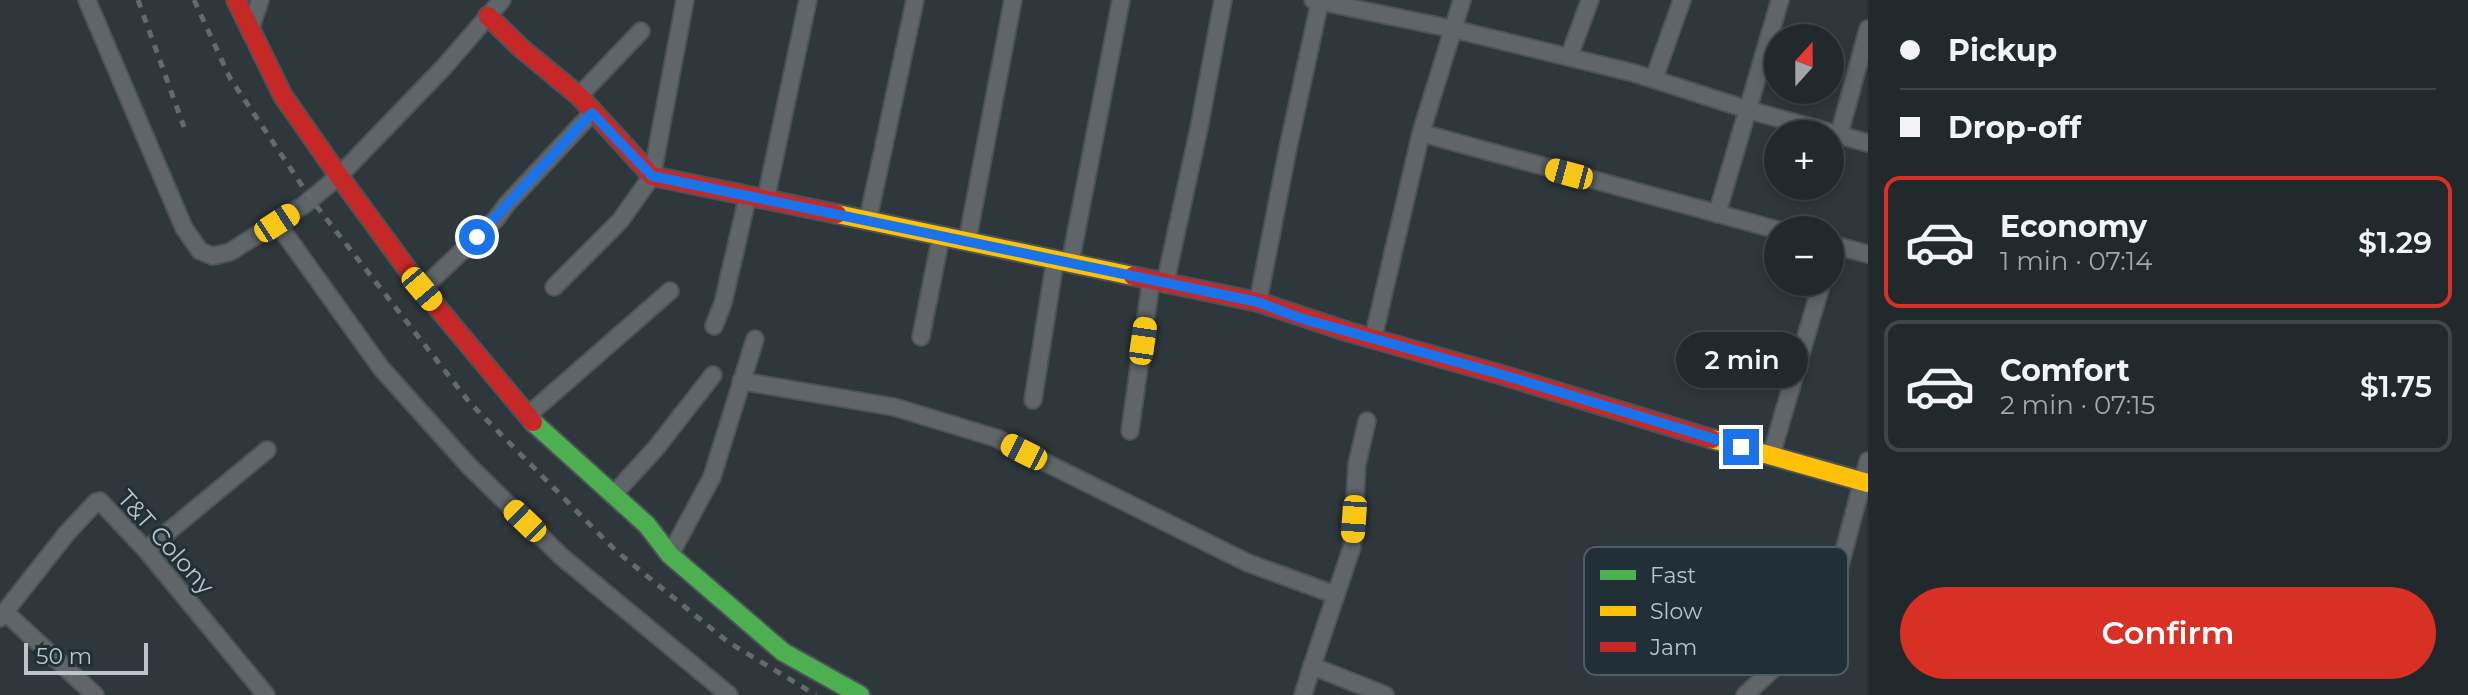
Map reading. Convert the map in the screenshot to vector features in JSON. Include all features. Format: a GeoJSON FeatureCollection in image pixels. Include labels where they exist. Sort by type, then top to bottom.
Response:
{"type":"FeatureCollection","features":[{"type":"Feature","properties":{"kind":"street"},"geometry":{"type":"LineString","coordinates":[[87,0],[184,228],[200,251],[213,256],[230,252],[277,223],[339,176],[444,67],[502,0]]}},
{"type":"Feature","properties":{"kind":"street"},"geometry":{"type":"LineString","coordinates":[[236,0],[283,96],[422,289],[527,416],[647,525],[670,555],[783,652],[860,695]]}},
{"type":"Feature","properties":{"kind":"street"},"geometry":{"type":"LineString","coordinates":[[250,30],[260,0]]}},
{"type":"Feature","properties":{"kind":"street"},"geometry":{"type":"LineString","coordinates":[[554,287],[620,221],[652,176],[685,0]]}},
{"type":"Feature","properties":{"kind":"street"},"geometry":{"type":"LineString","coordinates":[[714,326],[757,197],[808,0]]}},
{"type":"Feature","properties":{"kind":"street"},"geometry":{"type":"LineString","coordinates":[[868,220],[915,0]]}},
{"type":"Feature","properties":{"kind":"street"},"geometry":{"type":"LineString","coordinates":[[967,242],[1013,0]]}},
{"type":"Feature","properties":{"kind":"street"},"geometry":{"type":"LineString","coordinates":[[1033,400],[1121,0]]}},
{"type":"Feature","properties":{"kind":"street"},"geometry":{"type":"LineString","coordinates":[[1130,431],[1158,283],[1199,128],[1223,0]]}},
{"type":"Feature","properties":{"kind":"street"},"geometry":{"type":"LineString","coordinates":[[1373,339],[1421,133],[1462,0]]}},
{"type":"Feature","properties":{"kind":"street"},"geometry":{"type":"LineString","coordinates":[[1569,57],[1590,0]]}},
{"type":"Feature","properties":{"kind":"street"},"geometry":{"type":"LineString","coordinates":[[1654,79],[1682,0]]}},
{"type":"Feature","properties":{"kind":"street"},"geometry":{"type":"LineString","coordinates":[[1717,214],[1780,0]]}},
{"type":"Feature","properties":{"kind":"street"},"geometry":{"type":"LineString","coordinates":[[1258,302],[1316,1],[1569,57],[1654,79],[1785,120]]}},
{"type":"Feature","properties":{"kind":"street"},"geometry":{"type":"LineString","coordinates":[[488,16],[579,96],[652,176],[1258,302],[1300,318],[1865,482]]}},
{"type":"Feature","properties":{"kind":"street"},"geometry":{"type":"LineString","coordinates":[[1843,120],[1868,29]]}},
{"type":"Feature","properties":{"kind":"street"},"geometry":{"type":"LineString","coordinates":[[579,96],[641,31]]}},
{"type":"Feature","properties":{"kind":"street"},"geometry":{"type":"LineString","coordinates":[[422,289],[496,219],[592,113]]}},
{"type":"Feature","properties":{"kind":"street"},"geometry":{"type":"LineString","coordinates":[[1421,133],[1764,226]]}},
{"type":"Feature","properties":{"kind":"street"},"geometry":{"type":"LineString","coordinates":[[1844,136],[1868,143]]}},
{"type":"Feature","properties":{"kind":"street"},"geometry":{"type":"LineString","coordinates":[[277,223],[381,368],[469,466],[562,557],[729,695]]}},
{"type":"Feature","properties":{"kind":"street"},"geometry":{"type":"LineString","coordinates":[[921,337],[941,236]]}},
{"type":"Feature","properties":{"kind":"street"},"geometry":{"type":"LineString","coordinates":[[1844,250],[1868,254]]}},
{"type":"Feature","properties":{"kind":"street"},"geometry":{"type":"LineString","coordinates":[[527,416],[670,291]]}},
{"type":"Feature","properties":{"kind":"street"},"geometry":{"type":"LineString","coordinates":[[1771,456],[1818,296]]}},
{"type":"Feature","properties":{"kind":"street"},"geometry":{"type":"LineString","coordinates":[[670,555],[712,477],[755,339]]}},
{"type":"Feature","properties":{"kind":"street"},"geometry":{"type":"LineString","coordinates":[[614,494],[656,448],[713,375]]}},
{"type":"Feature","properties":{"kind":"street"},"geometry":{"type":"LineString","coordinates":[[741,381],[894,407],[996,438],[1248,563],[1336,595]]}},
{"type":"Feature","properties":{"kind":"street"},"geometry":{"type":"LineString","coordinates":[[1303,695],[1352,547],[1357,464],[1367,421]]}},
{"type":"Feature","properties":{"kind":"street"},"geometry":{"type":"LineString","coordinates":[[146,550],[267,450]]}},
{"type":"Feature","properties":{"kind":"street"},"geometry":{"type":"LineString","coordinates":[[1846,547],[1868,461]]}},
{"type":"Feature","properties":{"kind":"street","name":"T&T Colony"},"geometry":{"type":"LineString","coordinates":[[3,615],[67,533],[100,501],[146,550],[266,695]]}},
{"type":"Feature","properties":{"kind":"street"},"geometry":{"type":"LineString","coordinates":[[3,615],[95,695]]}},
{"type":"Feature","properties":{"kind":"street"},"geometry":{"type":"LineString","coordinates":[[1312,666],[1385,695]]}},
{"type":"Feature","properties":{"kind":"street"},"geometry":{"type":"LineString","coordinates":[[1745,695],[1767,675]]}},
{"type":"Feature","properties":{"kind":"railway"},"geometry":{"type":"LineString","coordinates":[[138,0],[184,127]]}},
{"type":"Feature","properties":{"kind":"railway"},"geometry":{"type":"LineString","coordinates":[[194,0],[230,78],[311,199],[470,403],[615,550],[728,642],[816,695]]}},
{"type":"Feature","properties":{"kind":"traffic: fast"},"geometry":{"type":"LineString","coordinates":[[533,422],[647,525],[670,555],[783,652],[860,695]]}},
{"type":"Feature","properties":{"kind":"traffic: slow"},"geometry":{"type":"LineString","coordinates":[[837,214],[1133,276]]}},
{"type":"Feature","properties":{"kind":"traffic: slow"},"geometry":{"type":"LineString","coordinates":[[1712,439],[1868,483]]}},
{"type":"Feature","properties":{"kind":"traffic: jam"},"geometry":{"type":"LineString","coordinates":[[236,0],[283,96],[339,176],[422,289],[533,422]]}},
{"type":"Feature","properties":{"kind":"traffic: jam"},"geometry":{"type":"LineString","coordinates":[[488,16],[579,96],[652,176],[837,214]]}},
{"type":"Feature","properties":{"kind":"traffic: jam"},"geometry":{"type":"LineString","coordinates":[[1133,276],[1258,302],[1349,332],[1712,439]]}},
{"type":"Feature","properties":{"kind":"route"},"geometry":{"type":"LineString","coordinates":[[477,237],[592,113],[652,176],[1258,302],[1300,318],[1500,374],[1741,447]]}}]}
